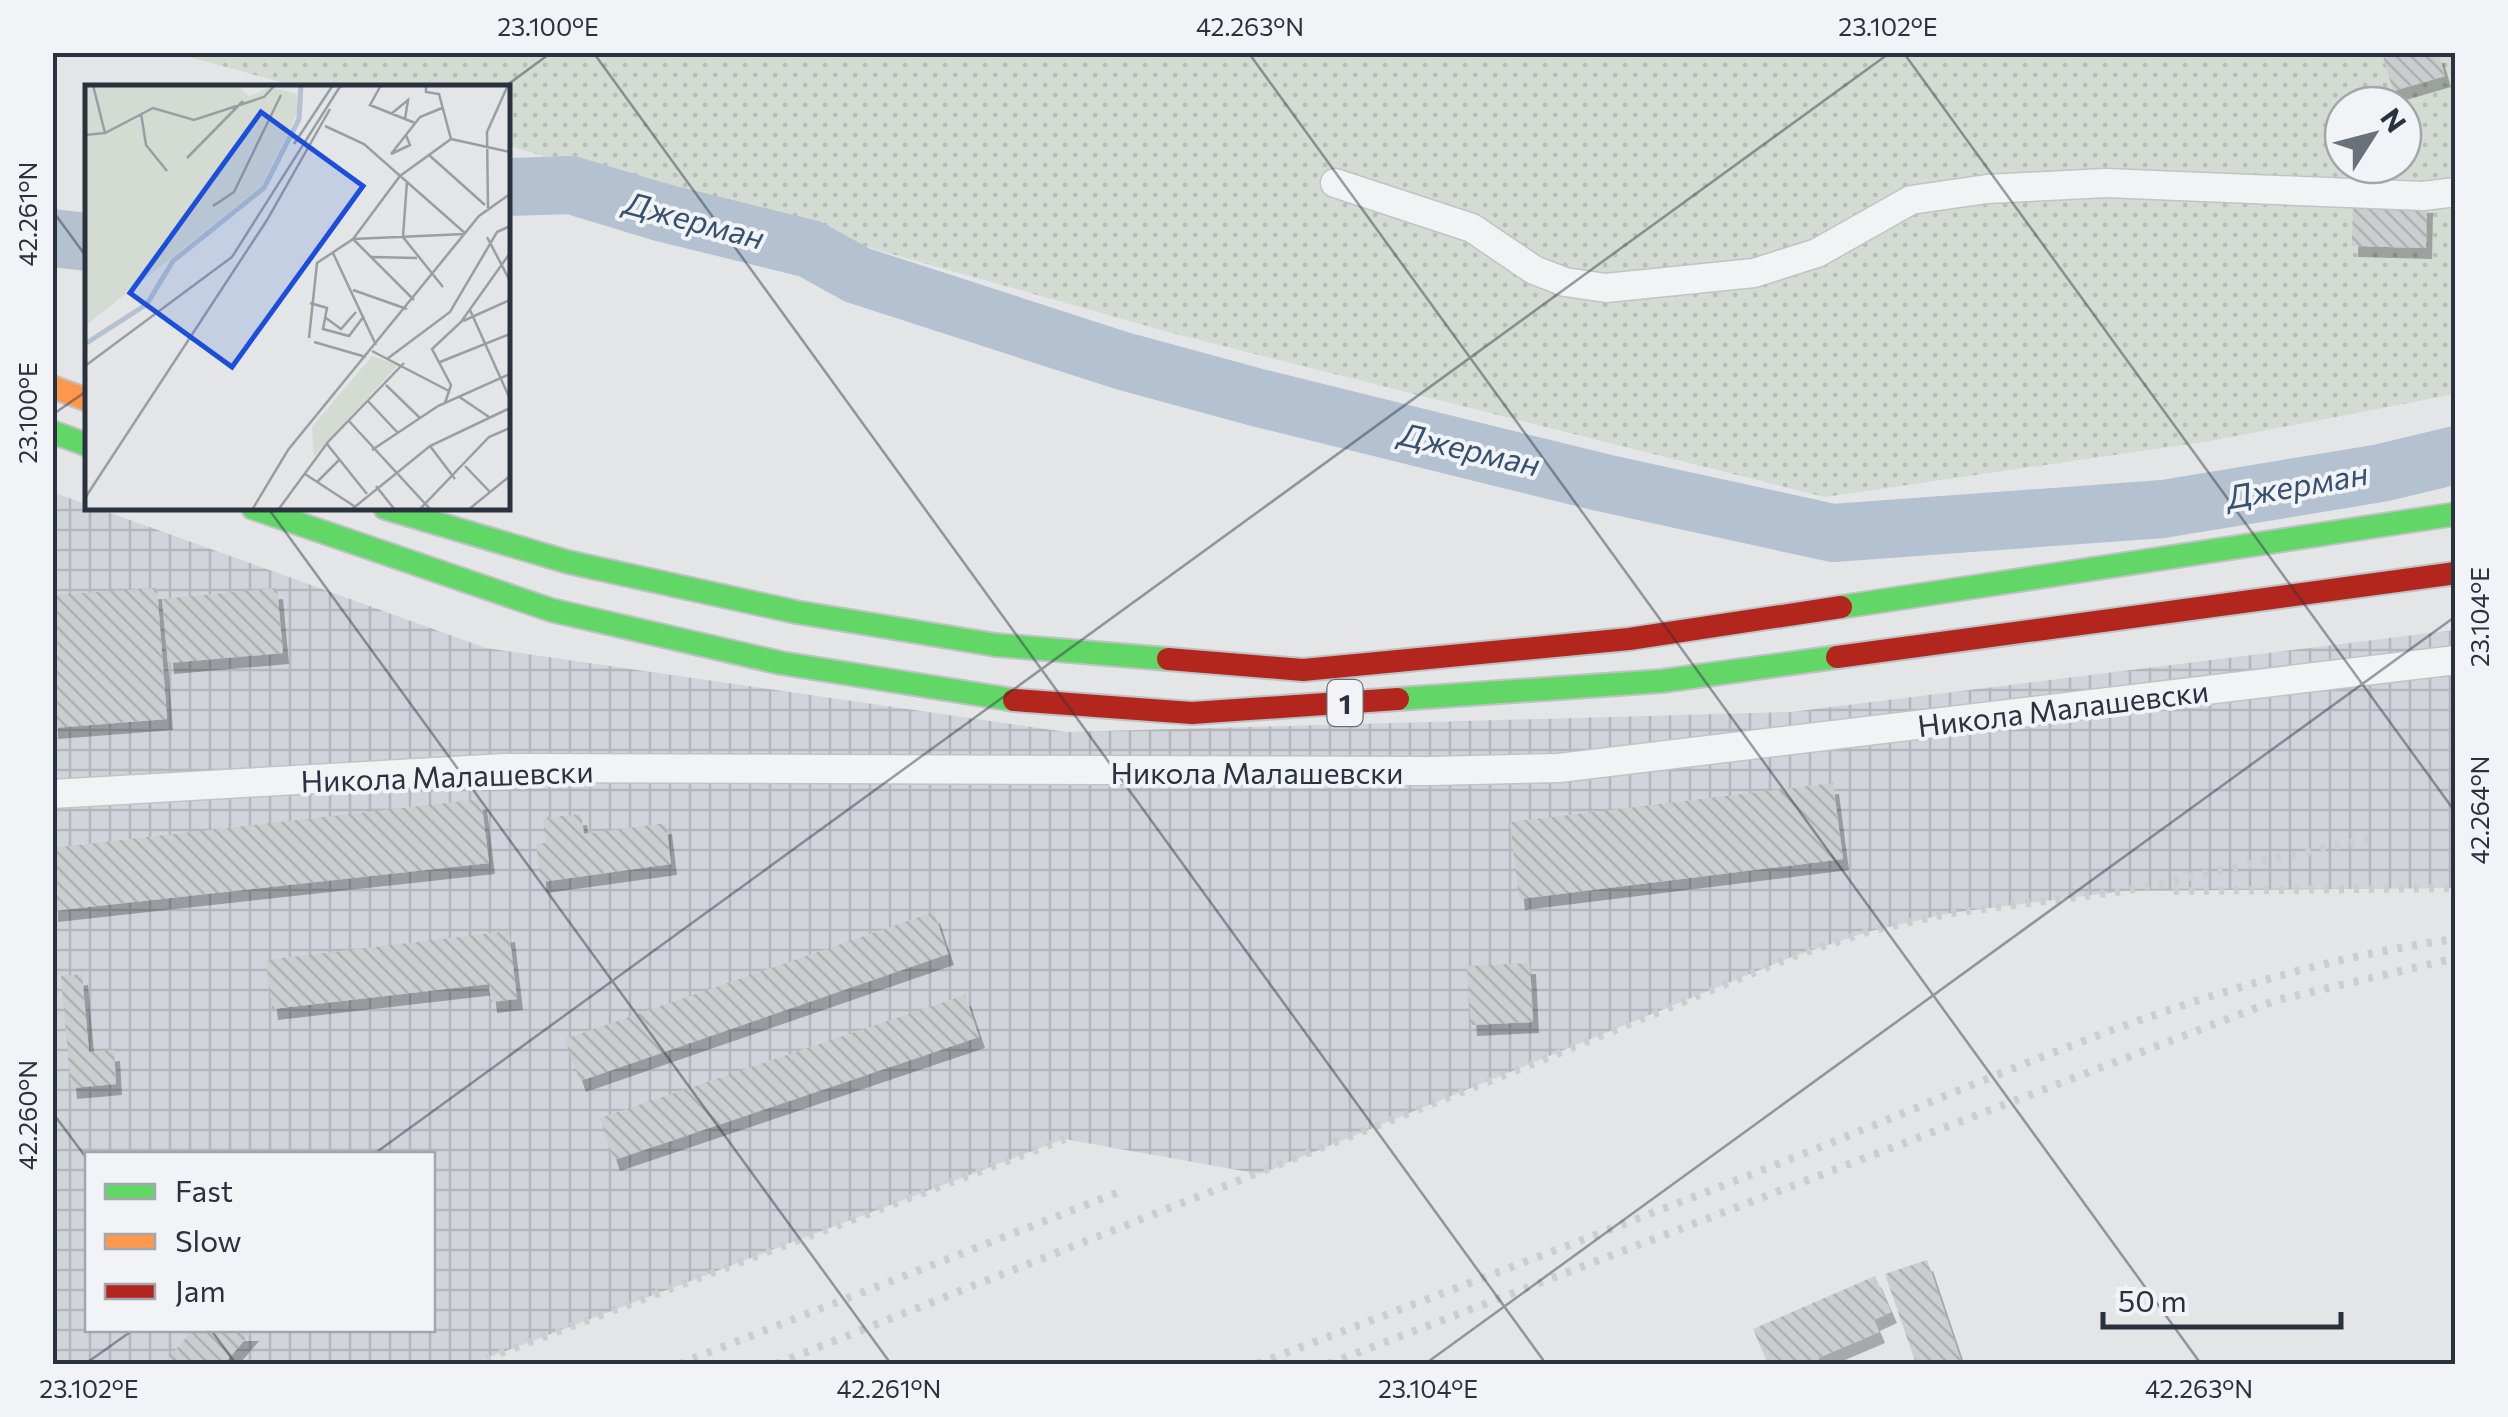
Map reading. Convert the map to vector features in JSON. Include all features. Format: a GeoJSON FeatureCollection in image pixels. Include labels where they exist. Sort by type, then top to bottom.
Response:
{"type":"FeatureCollection","features":[{"type":"Feature","properties":{"kind":"main road"},"geometry":{"type":"LineString","coordinates":[[52,387],[85,399]]}},
{"type":"Feature","properties":{"kind":"main road"},"geometry":{"type":"LineString","coordinates":[[52,432],[85,444]]}},
{"type":"Feature","properties":{"kind":"main road","name":"1"},"geometry":{"type":"LineString","coordinates":[[258,510],[551,610],[781,663],[998,699],[1192,713],[1662,682],[2456,572]]}},
{"type":"Feature","properties":{"kind":"main road","name":"1"},"geometry":{"type":"LineString","coordinates":[[392,510],[568,562],[796,612],[996,645],[1303,670],[1629,639],[2456,514]]}},
{"type":"Feature","properties":{"kind":"street"},"geometry":{"type":"LineString","coordinates":[[1335,183],[1472,228],[1534,270],[1564,282],[1606,288],[1754,272],[1817,253],[1911,200],[1987,189],[2106,183],[2422,196],[2456,192]]}},
{"type":"Feature","properties":{"kind":"street","name":"Никола Малашевски"},"geometry":{"type":"LineString","coordinates":[[52,794],[504,768],[1559,768],[2456,660]]}},
{"type":"Feature","properties":{"kind":"shaded area"},"geometry":{"type":"Polygon","coordinates":[[[175,53],[2455,53],[2455,394],[2210,441],[1825,497],[1183,336],[510,147],[510,85],[292,85],[175,53]]]}},
{"type":"Feature","properties":{"kind":"shaded area"},"geometry":{"type":"Polygon","coordinates":[[[52,492],[85,504],[85,510],[102,510],[486,648],[1067,732],[1791,712],[2455,630],[2455,888],[2124,891],[1951,913],[1871,931],[1794,956],[1260,1174],[1064,1139],[472,1364],[53,1364],[52,492]]]}},
{"type":"Feature","properties":{"kind":"building"},"geometry":{"type":"Polygon","coordinates":[[[2382,52],[2438,52],[2445,76],[2414,85],[2391,85],[2382,52]]]}},
{"type":"Feature","properties":{"kind":"building"},"geometry":{"type":"Polygon","coordinates":[[[2353,200],[2427,202],[2426,248],[2352,246],[2353,200]]]}},
{"type":"Feature","properties":{"kind":"building"},"geometry":{"type":"Polygon","coordinates":[[[157,588],[167,719],[52,728],[52,595],[157,588]]]}},
{"type":"Feature","properties":{"kind":"building"},"geometry":{"type":"Polygon","coordinates":[[[277,588],[283,653],[168,663],[162,599],[277,588]]]}},
{"type":"Feature","properties":{"kind":"building"},"geometry":{"type":"Polygon","coordinates":[[[1833,783],[1843,859],[1519,899],[1510,822],[1833,783]]]}},
{"type":"Feature","properties":{"kind":"building"},"geometry":{"type":"Polygon","coordinates":[[[481,799],[489,863],[52,911],[52,848],[481,799]]]}},
{"type":"Feature","properties":{"kind":"building"},"geometry":{"type":"Polygon","coordinates":[[[581,814],[584,834],[666,823],[671,864],[541,882],[536,844],[546,843],[543,818],[581,814]]]}},
{"type":"Feature","properties":{"kind":"building"},"geometry":{"type":"Polygon","coordinates":[[[934,912],[948,954],[580,1081],[565,1039],[934,912]]]}},
{"type":"Feature","properties":{"kind":"building"},"geometry":{"type":"Polygon","coordinates":[[[509,931],[517,999],[491,1002],[489,984],[272,1009],[266,960],[509,931]]]}},
{"type":"Feature","properties":{"kind":"building"},"geometry":{"type":"Polygon","coordinates":[[[1530,963],[1533,1022],[1471,1025],[1467,966],[1530,963]]]}},
{"type":"Feature","properties":{"kind":"building"},"geometry":{"type":"Polygon","coordinates":[[[82,974],[89,1052],[114,1050],[116,1084],[71,1088],[61,976],[82,974]]]}},
{"type":"Feature","properties":{"kind":"building"},"geometry":{"type":"Polygon","coordinates":[[[965,995],[979,1037],[614,1160],[600,1118],[965,995]]]}},
{"type":"Feature","properties":{"kind":"building"},"geometry":{"type":"Polygon","coordinates":[[[1927,1260],[1962,1364],[1916,1364],[1885,1274],[1927,1260]]]}},
{"type":"Feature","properties":{"kind":"building"},"geometry":{"type":"Polygon","coordinates":[[[1875,1276],[1891,1312],[1874,1320],[1879,1332],[1818,1358],[1821,1364],[1768,1364],[1753,1329],[1875,1276]]]}},
{"type":"Feature","properties":{"kind":"building"},"geometry":{"type":"Polygon","coordinates":[[[191,1332],[251,1332],[224,1364],[163,1364],[191,1332]]]}},
{"type":"Feature","properties":{"kind":"waterway","name":"Джерман"},"geometry":{"type":"LineString","coordinates":[[510,187],[571,185],[660,212],[810,249],[857,275],[1123,361],[1604,483],[1833,533],[2163,509],[2381,473],[2456,455]]}},
{"type":"Feature","properties":{"kind":"waterway","name":"Джерман"},"geometry":{"type":"LineString","coordinates":[[52,238],[85,242]]}},
{"type":"Feature","properties":{"kind":"railway"},"geometry":{"type":"LineString","coordinates":[[776,1364],[1794,956],[1870,931],[1951,913],[2124,891],[2368,839]]}},
{"type":"Feature","properties":{"kind":"railway"},"geometry":{"type":"LineString","coordinates":[[2174,891],[2456,888]]}},
{"type":"Feature","properties":{"kind":"railway"},"geometry":{"type":"LineString","coordinates":[[1257,1364],[1682,1202],[2133,1023],[2292,972],[2456,939]]}},
{"type":"Feature","properties":{"kind":"railway"},"geometry":{"type":"LineString","coordinates":[[1328,1364],[2277,1000],[2456,958]]}},
{"type":"Feature","properties":{"kind":"railway"},"geometry":{"type":"LineString","coordinates":[[472,1364],[1065,1139]]}},
{"type":"Feature","properties":{"kind":"railway"},"geometry":{"type":"LineString","coordinates":[[679,1364],[1119,1192]]}},
{"type":"Feature","properties":{"kind":"traffic: fast"},"geometry":{"type":"LineString","coordinates":[[52,432],[85,444]]}},
{"type":"Feature","properties":{"kind":"traffic: fast"},"geometry":{"type":"LineString","coordinates":[[259,510],[551,610],[781,663],[1014,700]]}},
{"type":"Feature","properties":{"kind":"traffic: fast"},"geometry":{"type":"LineString","coordinates":[[392,510],[568,562],[796,612],[996,645],[1168,659]]}},
{"type":"Feature","properties":{"kind":"traffic: fast"},"geometry":{"type":"LineString","coordinates":[[1841,607],[2456,514]]}},
{"type":"Feature","properties":{"kind":"traffic: fast"},"geometry":{"type":"LineString","coordinates":[[1398,699],[1662,681],[1837,657]]}},
{"type":"Feature","properties":{"kind":"traffic: slow"},"geometry":{"type":"LineString","coordinates":[[52,387],[85,399]]}},
{"type":"Feature","properties":{"kind":"traffic: jam"},"geometry":{"type":"LineString","coordinates":[[1837,657],[2456,573]]}},
{"type":"Feature","properties":{"kind":"traffic: jam"},"geometry":{"type":"LineString","coordinates":[[1168,659],[1303,670],[1629,639],[1841,607]]}},
{"type":"Feature","properties":{"kind":"traffic: jam"},"geometry":{"type":"LineString","coordinates":[[1014,700],[1192,713],[1398,699]]}}]}
